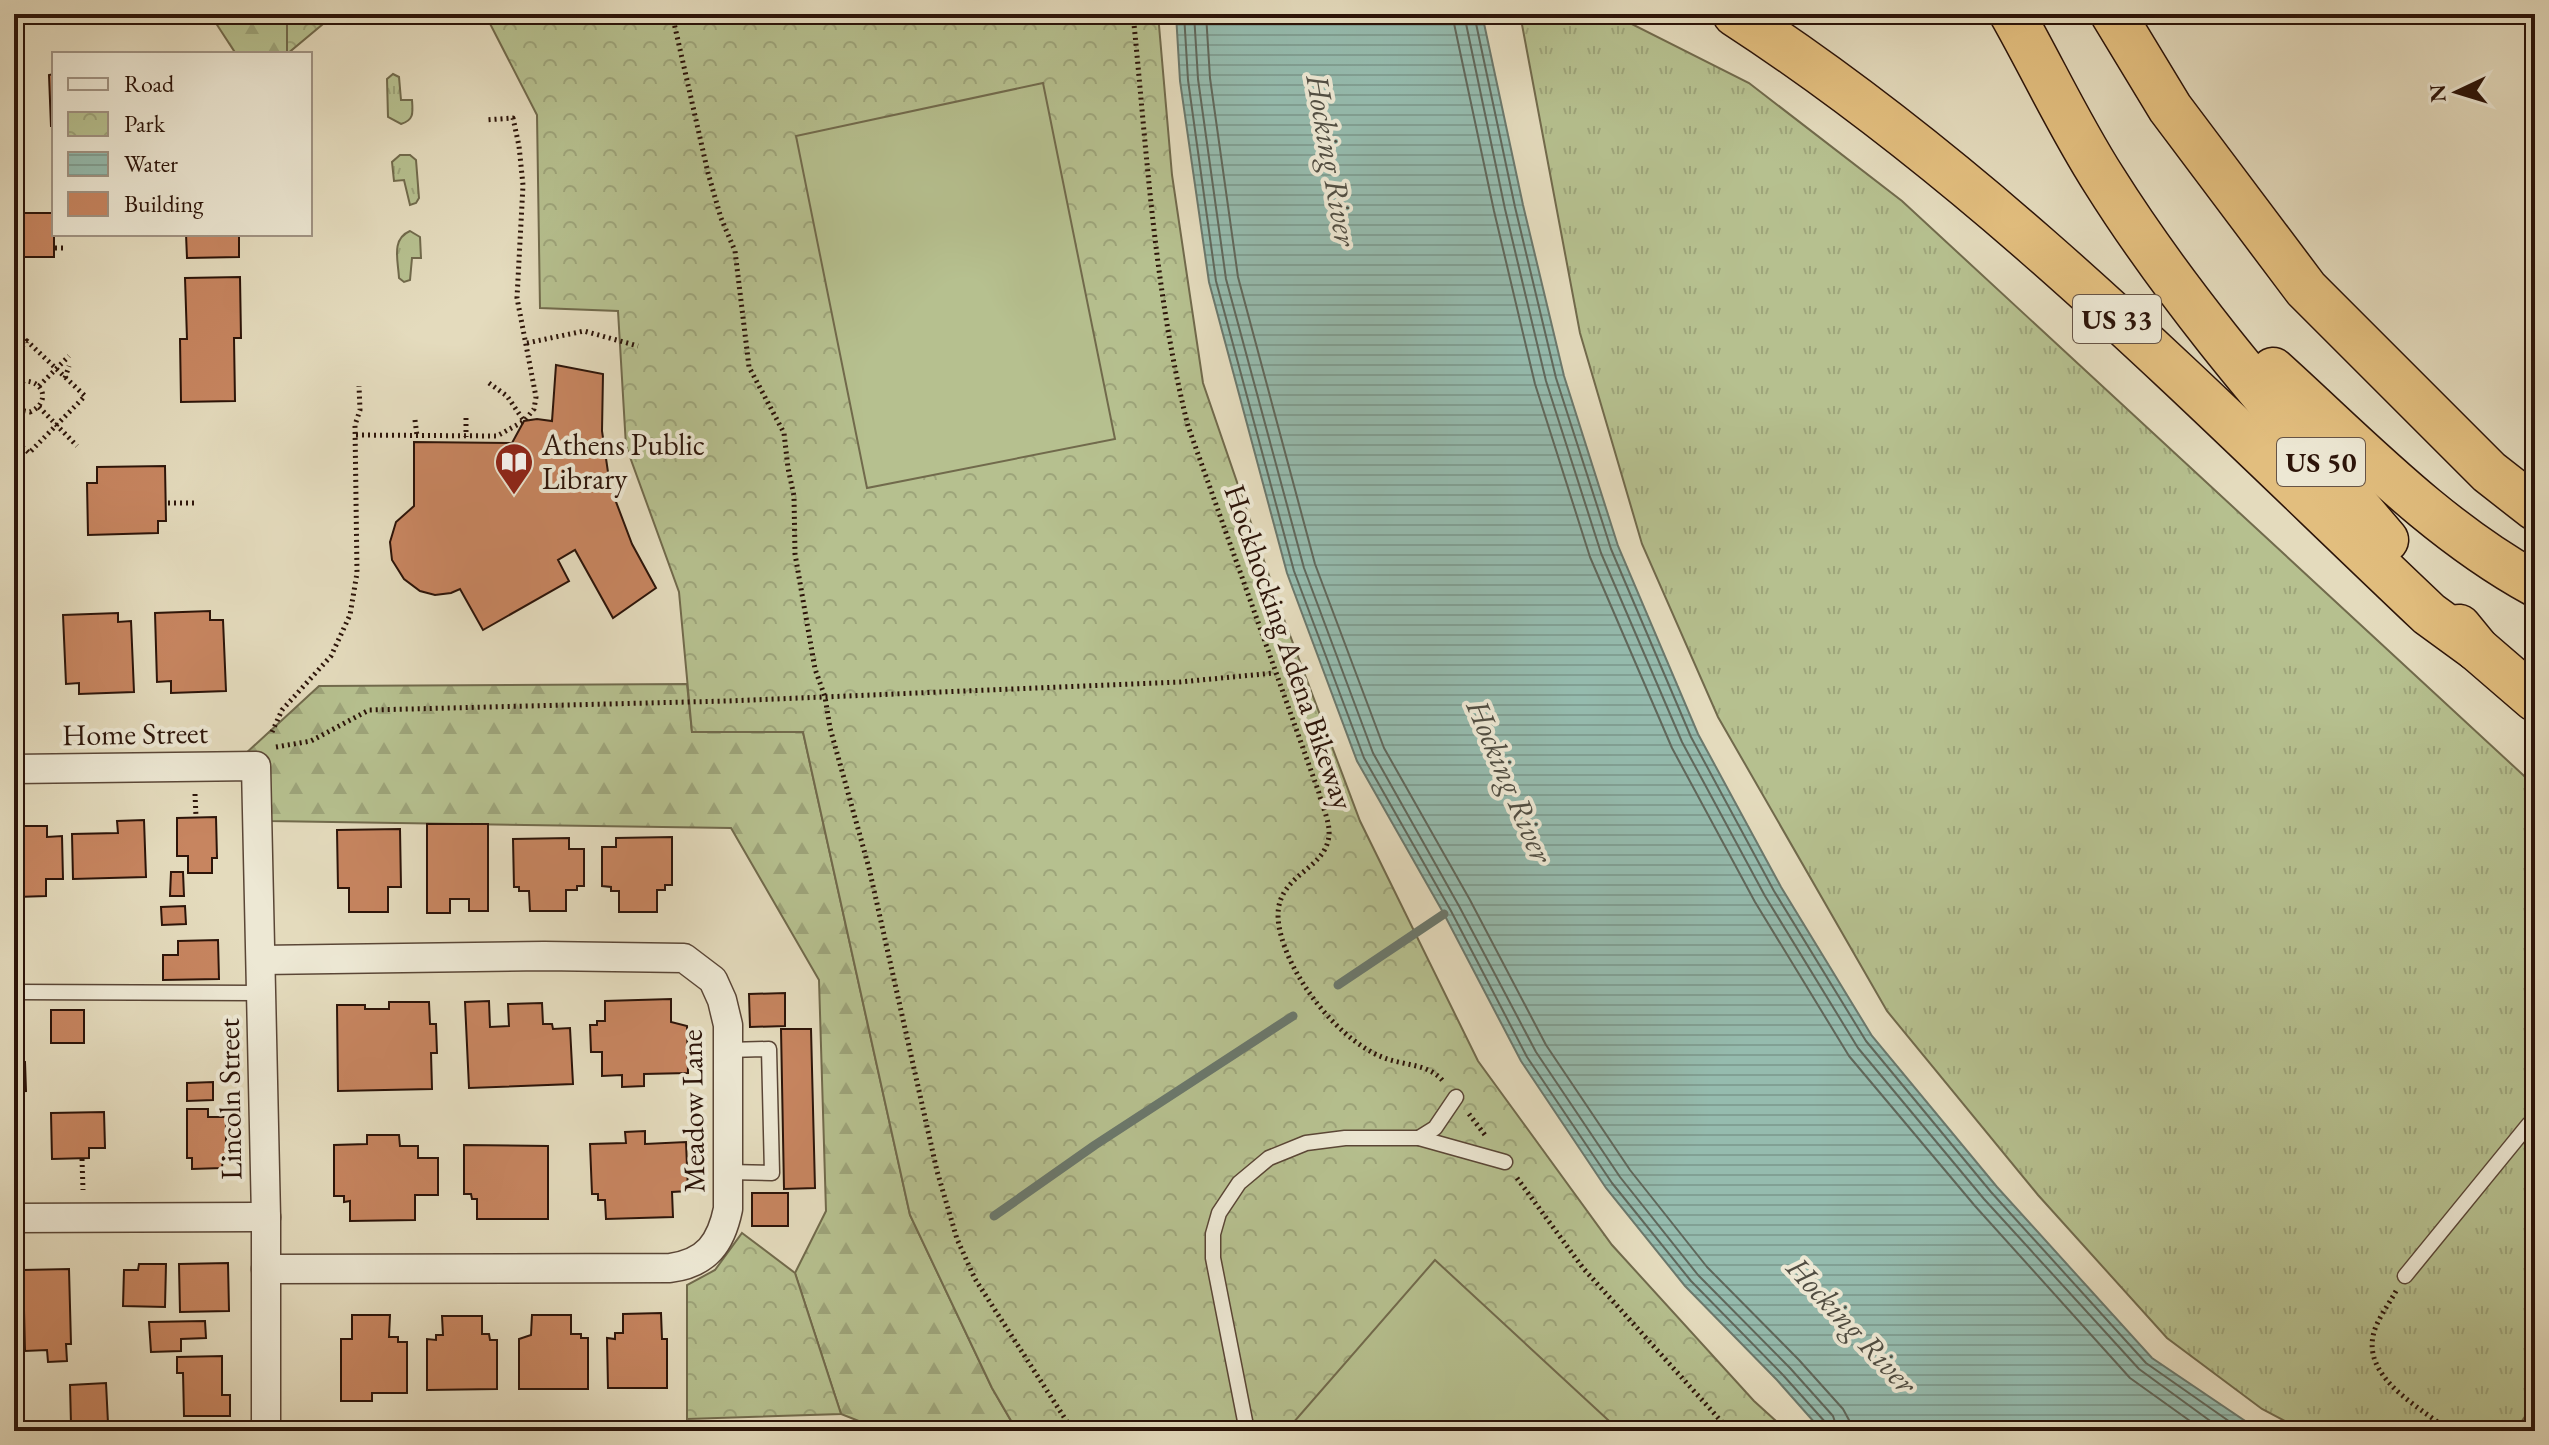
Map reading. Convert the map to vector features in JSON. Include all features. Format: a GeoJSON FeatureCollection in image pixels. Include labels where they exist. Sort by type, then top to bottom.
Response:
{"type":"FeatureCollection","features":[{"type":"Feature","properties":{"kind":"highway","name":"US 33"},"geometry":{"type":"LineString","coordinates":[[1735,14],[1797,54],[1929,154],[2115,317],[2429,614],[2477,649],[2535,699]]}},
{"type":"Feature","properties":{"kind":"highway","name":"US 50"},"geometry":{"type":"LineString","coordinates":[[2012,14],[2103,179],[2168,274],[2278,412],[2477,649]]}},
{"type":"Feature","properties":{"kind":"highway"},"geometry":{"type":"LineString","coordinates":[[2113,14],[2170,108],[2306,289],[2489,472],[2535,508]]}},
{"type":"Feature","properties":{"kind":"highway"},"geometry":{"type":"LineString","coordinates":[[2168,274],[2386,475],[2475,546],[2535,584]]}},
{"type":"Feature","properties":{"kind":"street","name":"Home Street"},"geometry":{"type":"LineString","coordinates":[[14,769],[263,757]]}},
{"type":"Feature","properties":{"kind":"street","name":"Lincoln Street"},"geometry":{"type":"LineString","coordinates":[[263,757],[261,960],[266,1431]]}},
{"type":"Feature","properties":{"kind":"street","name":"Meadow Lane"},"geometry":{"type":"LineString","coordinates":[[261,960],[544,956],[684,958],[713,980],[728,1025],[728,1209],[723,1231],[713,1246],[696,1261],[681,1266],[266,1269]]}},
{"type":"Feature","properties":{"kind":"street"},"geometry":{"type":"LineString","coordinates":[[14,1218],[266,1217]]}},
{"type":"Feature","properties":{"kind":"lane"},"geometry":{"type":"LineString","coordinates":[[14,992],[262,993]]}},
{"type":"Feature","properties":{"kind":"lane"},"geometry":{"type":"LineString","coordinates":[[728,1050],[769,1049],[772,1173],[728,1172]]}},
{"type":"Feature","properties":{"kind":"lane"},"geometry":{"type":"LineString","coordinates":[[1419,1138],[1435,1128],[1456,1097]]}},
{"type":"Feature","properties":{"kind":"lane"},"geometry":{"type":"LineString","coordinates":[[2405,1276],[2529,1124],[2535,1129]]}},
{"type":"Feature","properties":{"kind":"lane"},"geometry":{"type":"LineString","coordinates":[[1247,1431],[1213,1258],[1213,1234],[1219,1213],[1239,1183],[1269,1158],[1306,1143],[1345,1138],[1419,1138],[1505,1162]]}},
{"type":"Feature","properties":{"kind":"path"},"geometry":{"type":"LineString","coordinates":[[672,14],[708,173],[721,218],[735,251],[749,367],[784,433],[794,496],[795,554],[815,669],[869,868],[937,1171],[957,1239],[975,1279],[1073,1431]]}},
{"type":"Feature","properties":{"kind":"path","name":"Hockhocking Adena Bikeway"},"geometry":{"type":"LineString","coordinates":[[1133,14],[1161,287],[1174,371],[1188,426],[1319,793],[1329,829],[1326,848],[1283,891],[1278,918],[1288,955],[1310,992],[1337,1027],[1376,1055],[1437,1074],[1583,1268],[1730,1431]]}},
{"type":"Feature","properties":{"kind":"path"},"geometry":{"type":"LineString","coordinates":[[356,435],[497,436],[524,421],[536,404],[517,298],[523,185],[519,146],[513,118],[485,120]]}},
{"type":"Feature","properties":{"kind":"path"},"geometry":{"type":"LineString","coordinates":[[55,248],[67,248]]}},
{"type":"Feature","properties":{"kind":"path"},"geometry":{"type":"LineString","coordinates":[[527,343],[584,331],[638,346]]}},
{"type":"Feature","properties":{"kind":"path"},"geometry":{"type":"LineString","coordinates":[[14,355],[27,341],[85,396],[28,455],[14,439]]}},
{"type":"Feature","properties":{"kind":"path"},"geometry":{"type":"LineString","coordinates":[[39,386],[69,356]]}},
{"type":"Feature","properties":{"kind":"path"},"geometry":{"type":"LineString","coordinates":[[65,378],[69,366]]}},
{"type":"Feature","properties":{"kind":"path"},"geometry":{"type":"LineString","coordinates":[[15,386],[28,381],[39,386],[44,397],[39,407],[30,412],[15,408]]}},
{"type":"Feature","properties":{"kind":"path"},"geometry":{"type":"LineString","coordinates":[[489,383],[507,396],[524,421]]}},
{"type":"Feature","properties":{"kind":"path"},"geometry":{"type":"LineString","coordinates":[[272,732],[282,710],[331,656],[350,615],[357,573],[356,417],[360,410],[359,386]]}},
{"type":"Feature","properties":{"kind":"path"},"geometry":{"type":"LineString","coordinates":[[39,407],[77,446]]}},
{"type":"Feature","properties":{"kind":"path"},"geometry":{"type":"LineString","coordinates":[[466,418],[466,437]]}},
{"type":"Feature","properties":{"kind":"path"},"geometry":{"type":"LineString","coordinates":[[415,420],[417,436]]}},
{"type":"Feature","properties":{"kind":"path"},"geometry":{"type":"LineString","coordinates":[[168,503],[194,503]]}},
{"type":"Feature","properties":{"kind":"path"},"geometry":{"type":"LineString","coordinates":[[14,579],[15,741]]}},
{"type":"Feature","properties":{"kind":"path"},"geometry":{"type":"LineString","coordinates":[[263,757],[311,741],[369,710],[825,697],[1180,682],[1274,673]]}},
{"type":"Feature","properties":{"kind":"path"},"geometry":{"type":"LineString","coordinates":[[195,785],[196,817]]}},
{"type":"Feature","properties":{"kind":"path"},"geometry":{"type":"LineString","coordinates":[[82,1159],[83,1202]]}},
{"type":"Feature","properties":{"kind":"path"},"geometry":{"type":"LineString","coordinates":[[2405,1276],[2375,1327],[2373,1359],[2388,1383],[2439,1423],[2443,1431]]}},
{"type":"Feature","properties":{"kind":"green space"},"geometry":{"type":"Polygon","coordinates":[[[210,14],[287,14],[287,52],[235,52],[210,14]]]}},
{"type":"Feature","properties":{"kind":"green space"},"geometry":{"type":"Polygon","coordinates":[[[287,14],[335,14],[289,52],[287,14]]]}},
{"type":"Feature","properties":{"kind":"green space"},"geometry":{"type":"Polygon","coordinates":[[[485,14],[1158,14],[1172,175],[1203,383],[1285,622],[1360,821],[1478,1061],[1612,1245],[1754,1401],[1787,1431],[1017,1431],[992,1388],[910,1215],[803,732],[692,732],[679,592],[626,446],[618,311],[540,308],[537,115],[485,14]]]}},
{"type":"Feature","properties":{"kind":"green space"},"geometry":{"type":"Polygon","coordinates":[[[1520,14],[1612,14],[1749,83],[1902,201],[2535,786],[2535,1402],[2515,1431],[2304,1431],[2262,1409],[2167,1338],[2038,1195],[1887,1011],[1718,717],[1642,544],[1580,333],[1520,14]]]}},
{"type":"Feature","properties":{"kind":"green space"},"geometry":{"type":"Polygon","coordinates":[[[393,74],[399,77],[401,100],[412,100],[412,115],[401,124],[388,117],[387,79],[393,74]]]}},
{"type":"Feature","properties":{"kind":"green space"},"geometry":{"type":"Polygon","coordinates":[[[1043,83],[1115,439],[867,488],[796,136],[1043,83]]]}},
{"type":"Feature","properties":{"kind":"green space"},"geometry":{"type":"Polygon","coordinates":[[[400,155],[410,155],[416,160],[419,198],[410,205],[404,180],[394,181],[392,162],[400,155]]]}},
{"type":"Feature","properties":{"kind":"green space"},"geometry":{"type":"Polygon","coordinates":[[[410,231],[420,237],[421,258],[412,258],[410,280],[404,282],[399,278],[397,251],[400,239],[410,231]]]}},
{"type":"Feature","properties":{"kind":"green space"},"geometry":{"type":"Polygon","coordinates":[[[687,684],[692,732],[803,732],[910,1215],[992,1388],[1017,1431],[884,1431],[841,1414],[795,1273],[826,1211],[819,980],[731,828],[268,821],[244,755],[319,686],[687,684]]]}},
{"type":"Feature","properties":{"kind":"green space"},"geometry":{"type":"Polygon","coordinates":[[[742,1233],[795,1273],[841,1414],[687,1419],[687,1285],[715,1270],[742,1233]]]}},
{"type":"Feature","properties":{"kind":"green space"},"geometry":{"type":"Polygon","coordinates":[[[1435,1260],[1620,1431],[1286,1431],[1435,1260]]]}},
{"type":"Feature","properties":{"kind":"water","name":"Hocking River"},"geometry":{"type":"Polygon","coordinates":[[[1176,14],[1482,14],[1564,376],[1618,546],[1698,734],[1781,887],[1872,1036],[1997,1187],[2152,1358],[2260,1431],[1822,1431],[1685,1286],[1606,1188],[1521,1061],[1444,914],[1357,761],[1287,573],[1209,282],[1180,81],[1176,14]]]}},
{"type":"Feature","properties":{"kind":"building"},"geometry":{"type":"Polygon","coordinates":[[[52,74],[52,126],[51,126],[49,75],[52,74]]]}},
{"type":"Feature","properties":{"kind":"building"},"geometry":{"type":"Polygon","coordinates":[[[14,213],[52,213],[54,257],[14,257],[14,213]]]}},
{"type":"Feature","properties":{"kind":"building"},"geometry":{"type":"Polygon","coordinates":[[[186,236],[239,236],[239,257],[187,258],[186,236]]]}},
{"type":"Feature","properties":{"kind":"building"},"geometry":{"type":"Polygon","coordinates":[[[240,277],[241,338],[234,338],[235,401],[181,402],[180,339],[187,339],[185,278],[240,277]]]}},
{"type":"Feature","properties":{"kind":"building","name":"Athens Public Library"},"geometry":{"type":"Polygon","coordinates":[[[556,365],[603,374],[602,431],[610,486],[632,544],[656,588],[613,618],[575,550],[558,560],[569,581],[483,630],[460,589],[435,595],[420,591],[404,579],[392,560],[390,542],[396,522],[414,506],[414,442],[512,443],[524,421],[552,421],[556,365]]]}},
{"type":"Feature","properties":{"kind":"building"},"geometry":{"type":"Polygon","coordinates":[[[165,466],[166,521],[158,521],[158,533],[88,535],[87,483],[97,483],[97,467],[165,466]]]}},
{"type":"Feature","properties":{"kind":"building"},"geometry":{"type":"Polygon","coordinates":[[[210,611],[210,620],[223,620],[226,691],[171,693],[171,681],[157,682],[155,613],[210,611]]]}},
{"type":"Feature","properties":{"kind":"building"},"geometry":{"type":"Polygon","coordinates":[[[118,613],[118,622],[131,621],[134,692],[79,694],[79,683],[66,684],[63,615],[118,613]]]}},
{"type":"Feature","properties":{"kind":"building"},"geometry":{"type":"Polygon","coordinates":[[[216,817],[217,858],[212,858],[212,873],[188,873],[188,856],[177,856],[177,818],[216,817]]]}},
{"type":"Feature","properties":{"kind":"building"},"geometry":{"type":"Polygon","coordinates":[[[144,820],[146,877],[73,879],[72,834],[118,833],[117,821],[144,820]]]}},
{"type":"Feature","properties":{"kind":"building"},"geometry":{"type":"Polygon","coordinates":[[[427,824],[488,824],[488,911],[469,911],[469,899],[450,899],[450,913],[427,913],[427,824]]]}},
{"type":"Feature","properties":{"kind":"building"},"geometry":{"type":"Polygon","coordinates":[[[17,826],[47,826],[47,837],[62,836],[63,879],[46,879],[46,896],[17,897],[17,826]]]}},
{"type":"Feature","properties":{"kind":"building"},"geometry":{"type":"Polygon","coordinates":[[[400,829],[401,887],[388,887],[388,912],[349,912],[349,888],[338,888],[337,830],[400,829]]]}},
{"type":"Feature","properties":{"kind":"building"},"geometry":{"type":"Polygon","coordinates":[[[672,837],[672,885],[665,885],[665,890],[657,890],[657,912],[619,912],[619,891],[602,886],[602,847],[616,847],[616,838],[672,837]]]}},
{"type":"Feature","properties":{"kind":"building"},"geometry":{"type":"Polygon","coordinates":[[[569,838],[569,849],[584,849],[584,886],[566,890],[566,911],[530,911],[529,891],[519,891],[519,887],[514,887],[513,839],[569,838]]]}},
{"type":"Feature","properties":{"kind":"building"},"geometry":{"type":"Polygon","coordinates":[[[171,872],[183,872],[184,896],[170,896],[171,872]]]}},
{"type":"Feature","properties":{"kind":"building"},"geometry":{"type":"Polygon","coordinates":[[[185,906],[186,924],[162,925],[161,907],[185,906]]]}},
{"type":"Feature","properties":{"kind":"building"},"geometry":{"type":"Polygon","coordinates":[[[218,940],[219,979],[163,980],[163,955],[178,955],[178,941],[218,940]]]}},
{"type":"Feature","properties":{"kind":"building"},"geometry":{"type":"Polygon","coordinates":[[[785,993],[785,1026],[750,1027],[749,994],[785,993]]]}},
{"type":"Feature","properties":{"kind":"building"},"geometry":{"type":"Polygon","coordinates":[[[671,999],[671,1022],[687,1026],[688,1073],[644,1074],[644,1086],[622,1087],[622,1075],[602,1076],[602,1052],[591,1052],[590,1025],[605,1021],[605,1001],[671,999]]]}},
{"type":"Feature","properties":{"kind":"building"},"geometry":{"type":"Polygon","coordinates":[[[489,1001],[490,1027],[509,1026],[508,1004],[542,1003],[543,1024],[552,1024],[553,1029],[570,1028],[573,1084],[469,1088],[465,1002],[489,1001]]]}},
{"type":"Feature","properties":{"kind":"building"},"geometry":{"type":"Polygon","coordinates":[[[389,1002],[429,1002],[430,1024],[436,1024],[437,1053],[431,1053],[432,1089],[338,1091],[337,1005],[389,1009],[389,1002]]]}},
{"type":"Feature","properties":{"kind":"building"},"geometry":{"type":"Polygon","coordinates":[[[51,1010],[84,1010],[84,1043],[51,1043],[51,1010]]]}},
{"type":"Feature","properties":{"kind":"building"},"geometry":{"type":"Polygon","coordinates":[[[781,1029],[811,1029],[815,1188],[784,1189],[781,1029]]]}},
{"type":"Feature","properties":{"kind":"building"},"geometry":{"type":"Polygon","coordinates":[[[25,1062],[26,1091],[14,1092],[14,1063],[25,1062]]]}},
{"type":"Feature","properties":{"kind":"building"},"geometry":{"type":"Polygon","coordinates":[[[213,1082],[213,1100],[187,1101],[187,1083],[213,1082]]]}},
{"type":"Feature","properties":{"kind":"building"},"geometry":{"type":"Polygon","coordinates":[[[187,1109],[208,1109],[208,1117],[226,1117],[226,1156],[223,1156],[222,1168],[192,1169],[192,1158],[187,1158],[187,1109]]]}},
{"type":"Feature","properties":{"kind":"building"},"geometry":{"type":"Polygon","coordinates":[[[104,1112],[105,1148],[89,1148],[89,1158],[52,1159],[51,1113],[104,1112]]]}},
{"type":"Feature","properties":{"kind":"building"},"geometry":{"type":"Polygon","coordinates":[[[645,1131],[645,1144],[686,1142],[688,1191],[672,1192],[673,1217],[606,1219],[605,1200],[598,1200],[598,1194],[592,1194],[590,1144],[626,1143],[625,1132],[645,1131]]]}},
{"type":"Feature","properties":{"kind":"building"},"geometry":{"type":"Polygon","coordinates":[[[367,1135],[399,1135],[400,1146],[418,1146],[418,1158],[438,1158],[438,1195],[415,1195],[415,1220],[350,1221],[350,1201],[344,1202],[344,1196],[334,1196],[334,1145],[367,1144],[367,1135]]]}},
{"type":"Feature","properties":{"kind":"building"},"geometry":{"type":"Polygon","coordinates":[[[464,1145],[548,1146],[548,1219],[477,1219],[477,1199],[472,1199],[471,1194],[464,1194],[464,1145]]]}},
{"type":"Feature","properties":{"kind":"building"},"geometry":{"type":"Polygon","coordinates":[[[752,1193],[788,1193],[788,1226],[752,1226],[752,1193]]]}},
{"type":"Feature","properties":{"kind":"building"},"geometry":{"type":"Polygon","coordinates":[[[228,1263],[229,1311],[180,1312],[179,1264],[228,1263]]]}},
{"type":"Feature","properties":{"kind":"building"},"geometry":{"type":"Polygon","coordinates":[[[139,1264],[166,1264],[165,1307],[123,1306],[124,1270],[138,1270],[139,1264]]]}},
{"type":"Feature","properties":{"kind":"building"},"geometry":{"type":"Polygon","coordinates":[[[69,1269],[71,1344],[66,1344],[67,1361],[48,1362],[47,1350],[25,1351],[23,1270],[69,1269]]]}},
{"type":"Feature","properties":{"kind":"building"},"geometry":{"type":"Polygon","coordinates":[[[661,1313],[662,1339],[667,1339],[667,1388],[608,1388],[607,1338],[615,1339],[615,1333],[623,1333],[623,1314],[661,1313]]]}},
{"type":"Feature","properties":{"kind":"building"},"geometry":{"type":"Polygon","coordinates":[[[352,1315],[390,1315],[389,1337],[398,1337],[398,1342],[407,1342],[407,1393],[372,1393],[372,1401],[341,1401],[341,1339],[352,1339],[352,1315]]]}},
{"type":"Feature","properties":{"kind":"building"},"geometry":{"type":"Polygon","coordinates":[[[532,1315],[571,1315],[571,1334],[588,1338],[588,1389],[519,1389],[519,1339],[531,1335],[532,1315]]]}},
{"type":"Feature","properties":{"kind":"building"},"geometry":{"type":"Polygon","coordinates":[[[442,1316],[482,1316],[482,1334],[489,1334],[490,1340],[497,1340],[497,1389],[427,1390],[427,1339],[436,1340],[436,1335],[443,1335],[442,1316]]]}},
{"type":"Feature","properties":{"kind":"building"},"geometry":{"type":"Polygon","coordinates":[[[205,1321],[206,1338],[181,1339],[181,1351],[151,1352],[149,1322],[205,1321]]]}},
{"type":"Feature","properties":{"kind":"building"},"geometry":{"type":"Polygon","coordinates":[[[222,1356],[222,1395],[230,1395],[230,1416],[184,1416],[183,1373],[177,1373],[177,1357],[222,1356]]]}},
{"type":"Feature","properties":{"kind":"building"},"geometry":{"type":"Polygon","coordinates":[[[106,1383],[108,1423],[71,1424],[70,1385],[106,1383]]]}},
{"type":"Feature","properties":{"kind":"waterway"},"geometry":{"type":"LineString","coordinates":[[1338,985],[1444,914]]}},
{"type":"Feature","properties":{"kind":"waterway"},"geometry":{"type":"LineString","coordinates":[[994,1216],[1095,1145],[1293,1016]]}},
{"type":"Feature","properties":{"kind":"place","name":"Athens Public Library"},"geometry":{"type":"Point","coordinates":[514,496]}}]}
